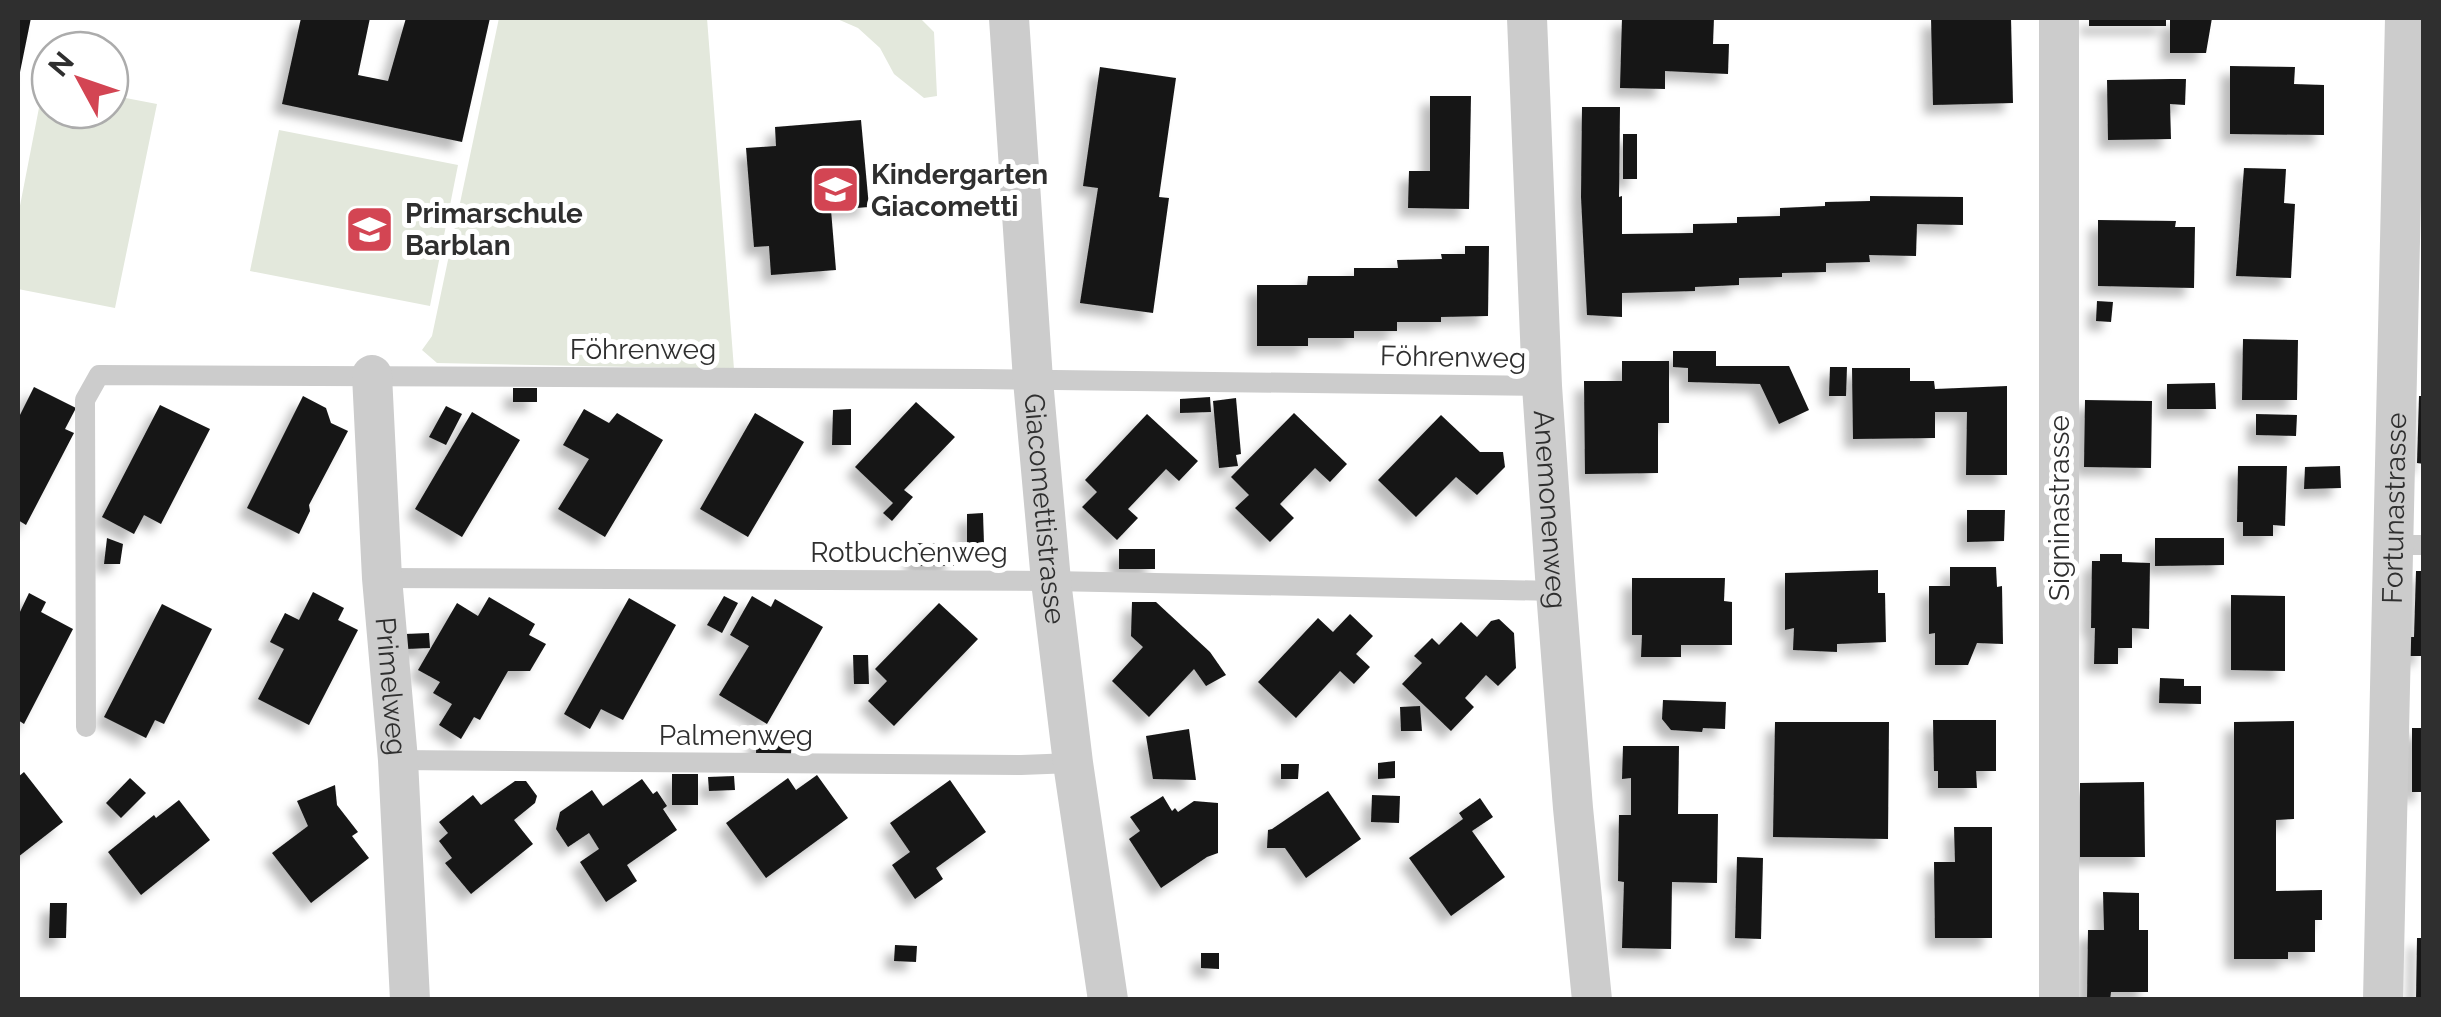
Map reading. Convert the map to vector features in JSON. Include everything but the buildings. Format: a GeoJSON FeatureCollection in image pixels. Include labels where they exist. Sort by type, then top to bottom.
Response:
{"type":"FeatureCollection","features":[{"type":"Feature","properties":{"kind":"street","name":"Giacomettistrasse"},"geometry":{"type":"LineString","coordinates":[[1008,18],[1051,580],[1108,1000]]}},
{"type":"Feature","properties":{"kind":"street","name":"Anemonenweg"},"geometry":{"type":"LineString","coordinates":[[1526,18],[1542,386],[1573,808],[1592,1000]]}},
{"type":"Feature","properties":{"kind":"street","name":"Signinastrasse"},"geometry":{"type":"LineString","coordinates":[[2059,18],[2059,1000]]}},
{"type":"Feature","properties":{"kind":"street","name":"Fortunastrasse"},"geometry":{"type":"LineString","coordinates":[[2383,1000],[2409,545],[2412,184],[2405,18]]}},
{"type":"Feature","properties":{"kind":"street","name":"Primelweg"},"geometry":{"type":"LineString","coordinates":[[372,375],[410,1000]]}},
{"type":"Feature","properties":{"kind":"lane","name":"Föhrenweg"},"geometry":{"type":"LineString","coordinates":[[86,727],[85,400],[99,375],[1542,386]]}},
{"type":"Feature","properties":{"kind":"lane","name":"Rotbuchenweg"},"geometry":{"type":"LineString","coordinates":[[382,578],[1051,580],[1556,590]]}},
{"type":"Feature","properties":{"kind":"lane","name":"Palmenweg"},"geometry":{"type":"LineString","coordinates":[[398,760],[1001,765],[1074,762]]}},
{"type":"Feature","properties":{"kind":"shaded area"},"geometry":{"type":"Polygon","coordinates":[[[499,18],[707,18],[734,369],[437,363],[422,350],[432,336],[499,18]]]}},
{"type":"Feature","properties":{"kind":"shaded area"},"geometry":{"type":"Polygon","coordinates":[[[835,18],[920,18],[934,32],[937,96],[924,98],[894,74],[880,48],[858,28],[835,18]]]}},
{"type":"Feature","properties":{"kind":"shaded area"},"geometry":{"type":"Polygon","coordinates":[[[130,99],[157,104],[115,308],[18,289],[18,216],[35,130],[130,130],[130,99]]]}},
{"type":"Feature","properties":{"kind":"shaded area"},"geometry":{"type":"Polygon","coordinates":[[[279,130],[458,165],[430,306],[250,271],[279,130]]]}},
{"type":"Feature","properties":{"kind":"place","name":"Kindergarten Giacometti"},"geometry":{"type":"Point","coordinates":[836,190]}},
{"type":"Feature","properties":{"kind":"place","name":"Primarschule Barblan"},"geometry":{"type":"Point","coordinates":[370,229]}}]}
